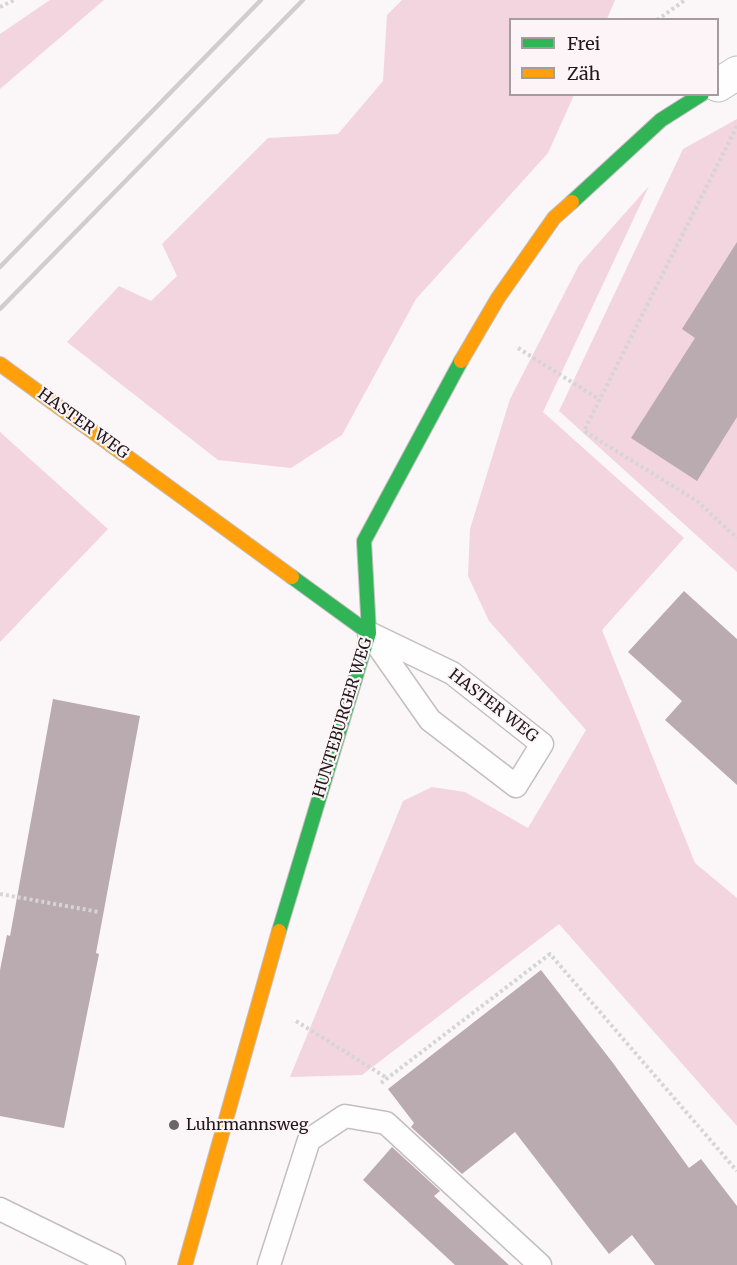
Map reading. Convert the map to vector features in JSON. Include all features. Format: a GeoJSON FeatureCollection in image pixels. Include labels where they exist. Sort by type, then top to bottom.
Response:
{"type":"FeatureCollection","features":[{"type":"Feature","properties":{"kind":"street"},"geometry":{"type":"LineString","coordinates":[[719,84],[737,73]]}},
{"type":"Feature","properties":{"kind":"street","name":"HUNTEBURGER WEG"},"geometry":{"type":"LineString","coordinates":[[185,1265],[259,998],[369,633],[364,541],[449,380],[498,298],[554,218],[661,120],[699,96]]}},
{"type":"Feature","properties":{"kind":"street","name":"HASTER WEG"},"geometry":{"type":"LineString","coordinates":[[0,364],[369,633]]}},
{"type":"Feature","properties":{"kind":"lane","name":"HASTER WEG"},"geometry":{"type":"LineString","coordinates":[[369,633],[452,673],[542,744],[516,786],[430,720],[369,633]]}},
{"type":"Feature","properties":{"kind":"lane"},"geometry":{"type":"LineString","coordinates":[[269,1265],[309,1140],[345,1116],[386,1123],[540,1265]]}},
{"type":"Feature","properties":{"kind":"lane"},"geometry":{"type":"LineString","coordinates":[[0,1209],[114,1265]]}},
{"type":"Feature","properties":{"kind":"path"},"geometry":{"type":"LineString","coordinates":[[0,7],[14,0]]}},
{"type":"Feature","properties":{"kind":"path"},"geometry":{"type":"LineString","coordinates":[[660,18],[686,0]]}},
{"type":"Feature","properties":{"kind":"path"},"geometry":{"type":"LineString","coordinates":[[737,126],[584,431],[697,501],[737,538]]}},
{"type":"Feature","properties":{"kind":"path"},"geometry":{"type":"LineString","coordinates":[[555,372],[600,400]]}},
{"type":"Feature","properties":{"kind":"path"},"geometry":{"type":"LineString","coordinates":[[0,894],[99,912]]}},
{"type":"Feature","properties":{"kind":"path"},"geometry":{"type":"LineString","coordinates":[[345,1116],[387,1078],[550,954],[737,1172]]}},
{"type":"Feature","properties":{"kind":"path"},"geometry":{"type":"LineString","coordinates":[[259,998],[387,1078]]}},
{"type":"Feature","properties":{"kind":"shaded area"},"geometry":{"type":"Polygon","coordinates":[[[50,0],[104,0],[0,89],[0,34],[50,0]]]}},
{"type":"Feature","properties":{"kind":"shaded area"},"geometry":{"type":"Polygon","coordinates":[[[402,0],[615,0],[607,18],[509,18],[509,96],[574,96],[548,153],[416,299],[342,435],[291,468],[218,460],[67,342],[119,286],[151,301],[177,276],[162,244],[268,138],[338,134],[383,81],[387,15],[402,0]]]}},
{"type":"Feature","properties":{"kind":"shaded area"},"geometry":{"type":"Polygon","coordinates":[[[737,119],[737,572],[559,411],[683,149],[737,119]]]}},
{"type":"Feature","properties":{"kind":"shaded area"},"geometry":{"type":"Polygon","coordinates":[[[649,186],[543,412],[684,538],[602,630],[695,863],[737,898],[737,1126],[559,924],[362,1075],[290,1077],[403,801],[432,787],[465,792],[528,828],[586,730],[489,621],[468,576],[470,529],[510,399],[579,265],[649,186]]]}},
{"type":"Feature","properties":{"kind":"shaded area"},"geometry":{"type":"Polygon","coordinates":[[[0,432],[108,529],[0,642],[0,432]]]}},
{"type":"Feature","properties":{"kind":"building"},"geometry":{"type":"Polygon","coordinates":[[[737,242],[737,417],[697,481],[631,438],[695,338],[682,329],[737,242]]]}},
{"type":"Feature","properties":{"kind":"building"},"geometry":{"type":"Polygon","coordinates":[[[684,591],[737,639],[737,785],[665,720],[682,701],[628,652],[684,591]]]}},
{"type":"Feature","properties":{"kind":"building"},"geometry":{"type":"Polygon","coordinates":[[[53,699],[140,716],[96,953],[99,954],[64,1128],[0,1116],[0,970],[7,935],[10,936],[53,699]]]}},
{"type":"Feature","properties":{"kind":"building"},"geometry":{"type":"Polygon","coordinates":[[[541,970],[613,1063],[689,1168],[701,1159],[737,1206],[737,1265],[655,1265],[632,1235],[609,1254],[515,1132],[462,1174],[411,1127],[414,1123],[388,1089],[541,970]]]}},
{"type":"Feature","properties":{"kind":"building"},"geometry":{"type":"Polygon","coordinates":[[[392,1147],[440,1191],[434,1196],[509,1265],[455,1265],[363,1180],[392,1147]]]}},
{"type":"Feature","properties":{"kind":"railway"},"geometry":{"type":"LineString","coordinates":[[0,267],[261,0]]}},
{"type":"Feature","properties":{"kind":"railway"},"geometry":{"type":"LineString","coordinates":[[0,309],[303,0]]}},
{"type":"Feature","properties":{"kind":"traffic: fast"},"geometry":{"type":"LineString","coordinates":[[572,202],[661,120],[699,96]]}},
{"type":"Feature","properties":{"kind":"traffic: fast"},"geometry":{"type":"LineString","coordinates":[[279,931],[369,633],[364,541],[461,361]]}},
{"type":"Feature","properties":{"kind":"traffic: fast"},"geometry":{"type":"LineString","coordinates":[[292,577],[369,633]]}},
{"type":"Feature","properties":{"kind":"traffic: slow"},"geometry":{"type":"LineString","coordinates":[[461,361],[498,298],[554,218],[572,202]]}},
{"type":"Feature","properties":{"kind":"traffic: slow"},"geometry":{"type":"LineString","coordinates":[[0,364],[292,577]]}},
{"type":"Feature","properties":{"kind":"traffic: slow"},"geometry":{"type":"LineString","coordinates":[[185,1265],[279,931]]}},
{"type":"Feature","properties":{"kind":"place","name":"Luhrmannsweg"},"geometry":{"type":"Point","coordinates":[174,1125]}}]}
